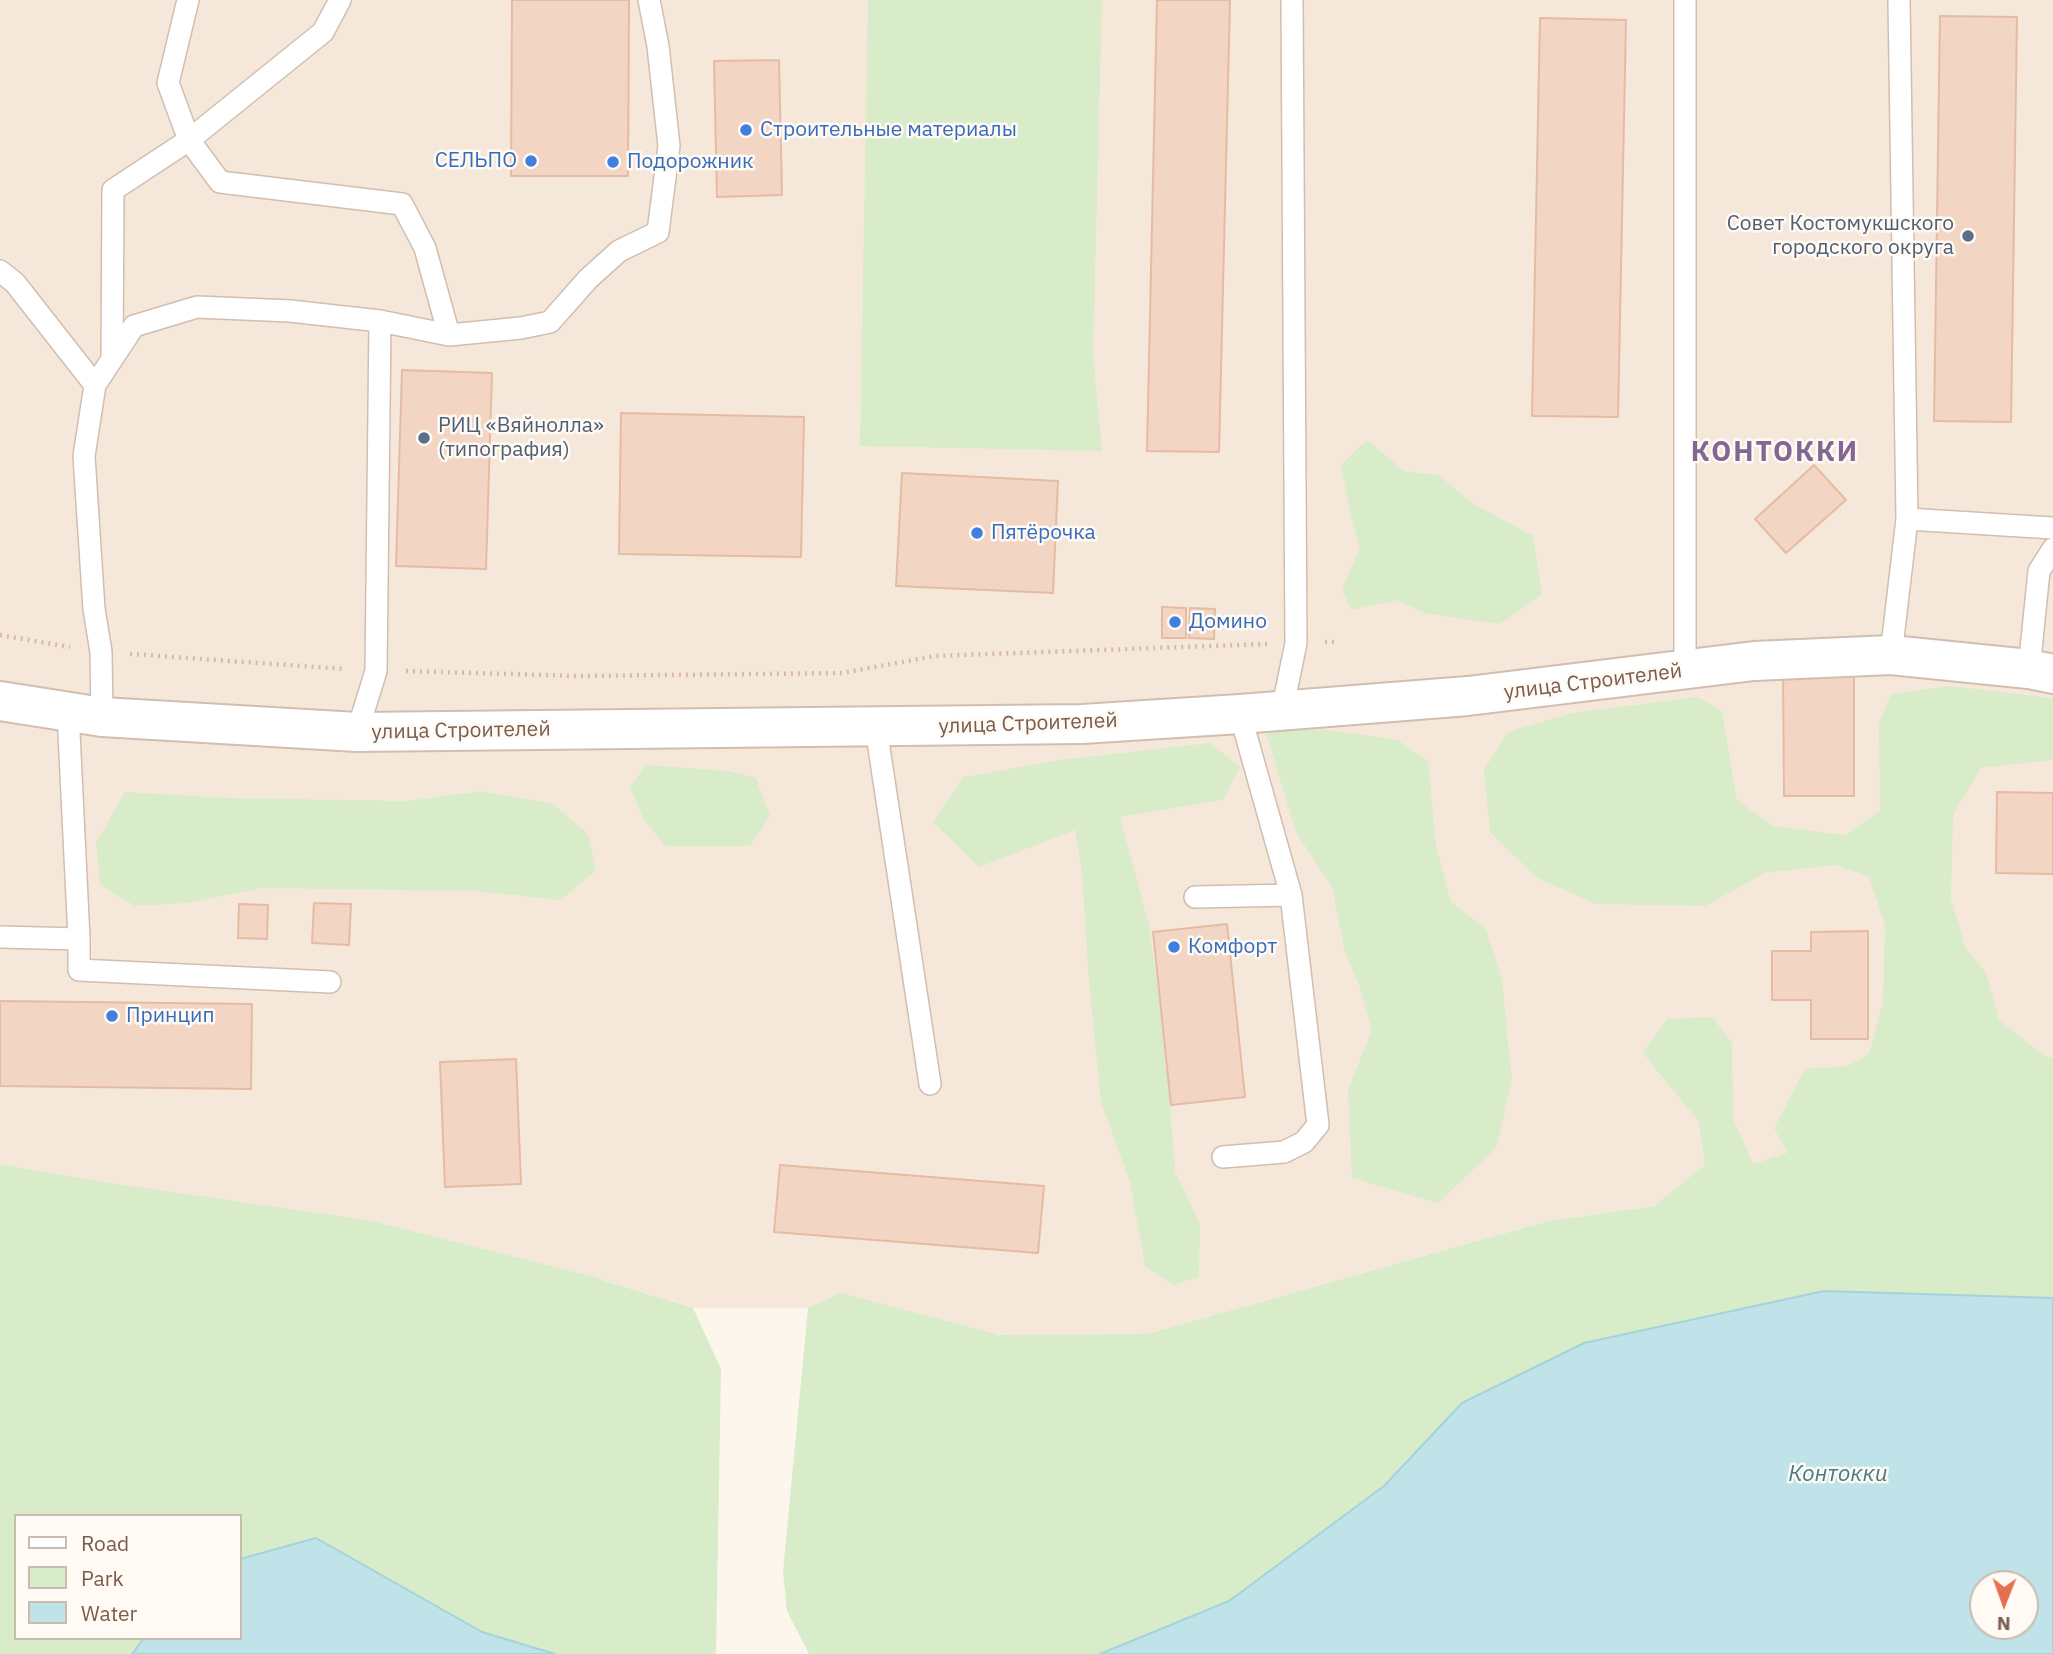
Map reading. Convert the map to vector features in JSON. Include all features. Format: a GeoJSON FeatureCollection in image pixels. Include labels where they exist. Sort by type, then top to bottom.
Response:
{"type":"FeatureCollection","features":[{"type":"Feature","properties":{"kind":"street","name":"улица Строителей"},"geometry":{"type":"LineString","coordinates":[[0,701],[85,714],[357,732],[876,728],[1082,724],[1282,711],[1468,696],[1754,661],[1891,654],[2041,671]]}},
{"type":"Feature","properties":{"kind":"lane"},"geometry":{"type":"LineString","coordinates":[[188,0],[168,83],[189,141],[220,182],[401,204],[425,248],[449,335]]}},
{"type":"Feature","properties":{"kind":"lane"},"geometry":{"type":"LineString","coordinates":[[112,359],[113,190],[189,141],[323,32],[340,0]]}},
{"type":"Feature","properties":{"kind":"lane"},"geometry":{"type":"LineString","coordinates":[[330,982],[79,970],[85,714],[101,652],[94,609],[84,456],[95,385],[134,327],[197,307],[290,311],[380,321],[449,335],[521,328],[550,322],[588,279],[619,251],[658,232],[670,146],[658,46],[649,0]]}},
{"type":"Feature","properties":{"kind":"lane"},"geometry":{"type":"LineString","coordinates":[[1282,711],[1296,643],[1292,0]]}},
{"type":"Feature","properties":{"kind":"lane"},"geometry":{"type":"LineString","coordinates":[[1685,0],[1685,671]]}},
{"type":"Feature","properties":{"kind":"lane"},"geometry":{"type":"LineString","coordinates":[[1891,654],[1907,519],[1899,0]]}},
{"type":"Feature","properties":{"kind":"lane"},"geometry":{"type":"LineString","coordinates":[[0,271],[15,283],[95,385]]}},
{"type":"Feature","properties":{"kind":"lane"},"geometry":{"type":"LineString","coordinates":[[357,732],[376,671],[380,321]]}},
{"type":"Feature","properties":{"kind":"lane"},"geometry":{"type":"LineString","coordinates":[[1907,519],[2053,528]]}},
{"type":"Feature","properties":{"kind":"lane"},"geometry":{"type":"LineString","coordinates":[[2041,671],[2039,571],[2053,549]]}},
{"type":"Feature","properties":{"kind":"lane"},"geometry":{"type":"LineString","coordinates":[[1223,1157],[1284,1153],[1304,1142],[1318,1125],[1291,895],[1240,714]]}},
{"type":"Feature","properties":{"kind":"lane"},"geometry":{"type":"LineString","coordinates":[[876,728],[930,1084]]}},
{"type":"Feature","properties":{"kind":"lane"},"geometry":{"type":"LineString","coordinates":[[1195,897],[1291,895]]}},
{"type":"Feature","properties":{"kind":"lane"},"geometry":{"type":"LineString","coordinates":[[0,937],[79,939]]}},
{"type":"Feature","properties":{"kind":"path"},"geometry":{"type":"LineString","coordinates":[[0,635],[101,652],[376,671],[578,676],[842,673],[934,656],[1338,642]]}},
{"type":"Feature","properties":{"kind":"shaded area","name":"Контокки"},"geometry":{"type":"Polygon","coordinates":[[[0,0],[2053,0],[2053,1102],[1654,1206],[1548,1221],[1147,1334],[1083,1345],[808,1308],[693,1308],[614,1283],[373,1221],[308,1227],[0,1170],[0,0]]]}},
{"type":"Feature","properties":{"kind":"green space"},"geometry":{"type":"Polygon","coordinates":[[[868,0],[1102,0],[1093,356],[1102,451],[860,446],[868,0]]]}},
{"type":"Feature","properties":{"kind":"green space"},"geometry":{"type":"Polygon","coordinates":[[[1367,440],[1404,471],[1439,475],[1470,502],[1533,536],[1542,594],[1500,624],[1427,614],[1397,600],[1351,610],[1342,589],[1360,548],[1341,465],[1367,440]]]}},
{"type":"Feature","properties":{"kind":"green space"},"geometry":{"type":"Polygon","coordinates":[[[1950,686],[2053,698],[2053,760],[1981,768],[1953,815],[1951,899],[1966,949],[1986,973],[1999,1020],[2046,1057],[2053,1057],[2053,1298],[1824,1291],[1462,1403],[1384,1486],[1229,1601],[1100,1654],[809,1654],[787,1611],[783,1572],[808,1308],[841,1293],[1000,1335],[1147,1334],[1548,1221],[1654,1206],[1705,1165],[1699,1122],[1643,1053],[1667,1019],[1712,1017],[1732,1043],[1733,1118],[1753,1164],[1787,1153],[1774,1128],[1805,1069],[1848,1066],[1869,1054],[1883,1002],[1885,925],[1869,877],[1835,865],[1765,873],[1705,906],[1596,904],[1537,878],[1490,832],[1484,770],[1508,732],[1572,713],[1697,697],[1722,711],[1737,800],[1773,826],[1845,835],[1880,811],[1879,723],[1891,694],[1950,686]]]}},
{"type":"Feature","properties":{"kind":"green space"},"geometry":{"type":"Polygon","coordinates":[[[1265,729],[1328,730],[1398,740],[1428,762],[1436,846],[1451,902],[1486,929],[1502,980],[1512,1081],[1496,1148],[1438,1203],[1352,1178],[1348,1090],[1372,1030],[1359,985],[1345,952],[1332,887],[1296,832],[1265,729]]]}},
{"type":"Feature","properties":{"kind":"green space"},"geometry":{"type":"Polygon","coordinates":[[[1210,743],[1240,767],[1223,800],[1120,817],[1149,925],[1165,1037],[1175,1171],[1200,1225],[1199,1277],[1173,1285],[1145,1266],[1130,1182],[1101,1102],[1082,872],[1075,830],[979,867],[933,822],[964,777],[1060,760],[1210,743]]]}},
{"type":"Feature","properties":{"kind":"green space"},"geometry":{"type":"Polygon","coordinates":[[[646,765],[728,771],[756,778],[770,816],[750,846],[665,846],[643,818],[630,787],[646,765]]]}},
{"type":"Feature","properties":{"kind":"green space"},"geometry":{"type":"Polygon","coordinates":[[[481,791],[553,804],[588,834],[596,870],[561,900],[474,891],[262,888],[186,903],[135,906],[100,885],[96,843],[125,792],[228,798],[408,801],[481,791]]]}},
{"type":"Feature","properties":{"kind":"green space"},"geometry":{"type":"Polygon","coordinates":[[[0,1164],[103,1182],[373,1221],[590,1276],[693,1308],[721,1369],[716,1654],[555,1654],[482,1632],[316,1538],[242,1558],[242,1514],[14,1514],[14,1640],[142,1640],[132,1654],[0,1654],[0,1164]]]}},
{"type":"Feature","properties":{"kind":"water","name":"Контокки"},"geometry":{"type":"Polygon","coordinates":[[[1824,1291],[2053,1298],[2053,1654],[1100,1654],[1229,1601],[1384,1486],[1462,1403],[1584,1343],[1824,1291]]]}},
{"type":"Feature","properties":{"kind":"water"},"geometry":{"type":"Polygon","coordinates":[[[316,1538],[482,1632],[555,1654],[132,1654],[142,1640],[242,1640],[242,1558],[316,1538]]]}},
{"type":"Feature","properties":{"kind":"building"},"geometry":{"type":"Polygon","coordinates":[[[512,0],[629,0],[628,176],[511,176],[512,0]]]}},
{"type":"Feature","properties":{"kind":"building"},"geometry":{"type":"Polygon","coordinates":[[[1157,0],[1230,0],[1219,452],[1147,451],[1157,0]]]}},
{"type":"Feature","properties":{"kind":"building"},"geometry":{"type":"Polygon","coordinates":[[[1940,16],[2017,17],[2011,422],[1934,421],[1940,16]]]}},
{"type":"Feature","properties":{"kind":"building"},"geometry":{"type":"Polygon","coordinates":[[[1540,18],[1626,20],[1618,417],[1532,416],[1540,18]]]}},
{"type":"Feature","properties":{"kind":"building"},"geometry":{"type":"Polygon","coordinates":[[[779,60],[782,195],[717,197],[714,61],[779,60]]]}},
{"type":"Feature","properties":{"kind":"building"},"geometry":{"type":"Polygon","coordinates":[[[402,370],[492,373],[486,569],[396,566],[402,370]]]}},
{"type":"Feature","properties":{"kind":"building"},"geometry":{"type":"Polygon","coordinates":[[[621,413],[804,417],[801,557],[619,554],[621,413]]]}},
{"type":"Feature","properties":{"kind":"building"},"geometry":{"type":"Polygon","coordinates":[[[1814,465],[1846,500],[1786,553],[1755,519],[1814,465]]]}},
{"type":"Feature","properties":{"kind":"building","name":"Пятёрочка"},"geometry":{"type":"Polygon","coordinates":[[[902,473],[1058,481],[1053,593],[896,586],[902,473]]]}},
{"type":"Feature","properties":{"kind":"building"},"geometry":{"type":"Polygon","coordinates":[[[1162,607],[1186,608],[1186,638],[1162,638],[1162,607]]]}},
{"type":"Feature","properties":{"kind":"building"},"geometry":{"type":"Polygon","coordinates":[[[1190,608],[1215,609],[1214,639],[1189,638],[1190,608]]]}},
{"type":"Feature","properties":{"kind":"building"},"geometry":{"type":"Polygon","coordinates":[[[1783,673],[1854,673],[1854,796],[1784,796],[1783,673]]]}},
{"type":"Feature","properties":{"kind":"building"},"geometry":{"type":"Polygon","coordinates":[[[1997,792],[2053,793],[2053,874],[1996,873],[1997,792]]]}},
{"type":"Feature","properties":{"kind":"building"},"geometry":{"type":"Polygon","coordinates":[[[314,903],[351,904],[349,945],[312,943],[314,903]]]}},
{"type":"Feature","properties":{"kind":"building"},"geometry":{"type":"Polygon","coordinates":[[[239,904],[268,905],[267,939],[238,938],[239,904]]]}},
{"type":"Feature","properties":{"kind":"building"},"geometry":{"type":"Polygon","coordinates":[[[1227,924],[1245,1097],[1171,1105],[1153,932],[1227,924]]]}},
{"type":"Feature","properties":{"kind":"building"},"geometry":{"type":"Polygon","coordinates":[[[1868,931],[1868,1039],[1811,1039],[1811,1000],[1772,1000],[1772,951],[1811,951],[1811,932],[1868,931]]]}},
{"type":"Feature","properties":{"kind":"building"},"geometry":{"type":"Polygon","coordinates":[[[0,1001],[252,1004],[251,1089],[0,1086],[0,1001]]]}},
{"type":"Feature","properties":{"kind":"building"},"geometry":{"type":"Polygon","coordinates":[[[516,1059],[521,1184],[445,1187],[440,1062],[516,1059]]]}},
{"type":"Feature","properties":{"kind":"building"},"geometry":{"type":"Polygon","coordinates":[[[780,1165],[1044,1186],[1038,1253],[774,1232],[780,1165]]]}},
{"type":"Feature","properties":{"kind":"place","name":"Строительные материалы"},"geometry":{"type":"Point","coordinates":[746,130]}},
{"type":"Feature","properties":{"kind":"place","name":"СЕЛЬПО"},"geometry":{"type":"Point","coordinates":[531,161]}},
{"type":"Feature","properties":{"kind":"place","name":"Подорожник"},"geometry":{"type":"Point","coordinates":[613,162]}},
{"type":"Feature","properties":{"kind":"place","name":"Совет Костомукшского городского округа"},"geometry":{"type":"Point","coordinates":[1968,236]}},
{"type":"Feature","properties":{"kind":"place","name":"РИЦ «Вяйнолла» (типография)"},"geometry":{"type":"Point","coordinates":[424,438]}},
{"type":"Feature","properties":{"kind":"place","name":"Пятёрочка"},"geometry":{"type":"Point","coordinates":[977,533]}},
{"type":"Feature","properties":{"kind":"place","name":"Домино"},"geometry":{"type":"Point","coordinates":[1175,622]}},
{"type":"Feature","properties":{"kind":"place","name":"Комфорт"},"geometry":{"type":"Point","coordinates":[1174,947]}},
{"type":"Feature","properties":{"kind":"place","name":"Принцип"},"geometry":{"type":"Point","coordinates":[112,1016]}},
{"type":"Feature","properties":{"kind":"district","name":"КОНТОККИ"},"geometry":{"type":"Point","coordinates":[1775,453]}}]}
